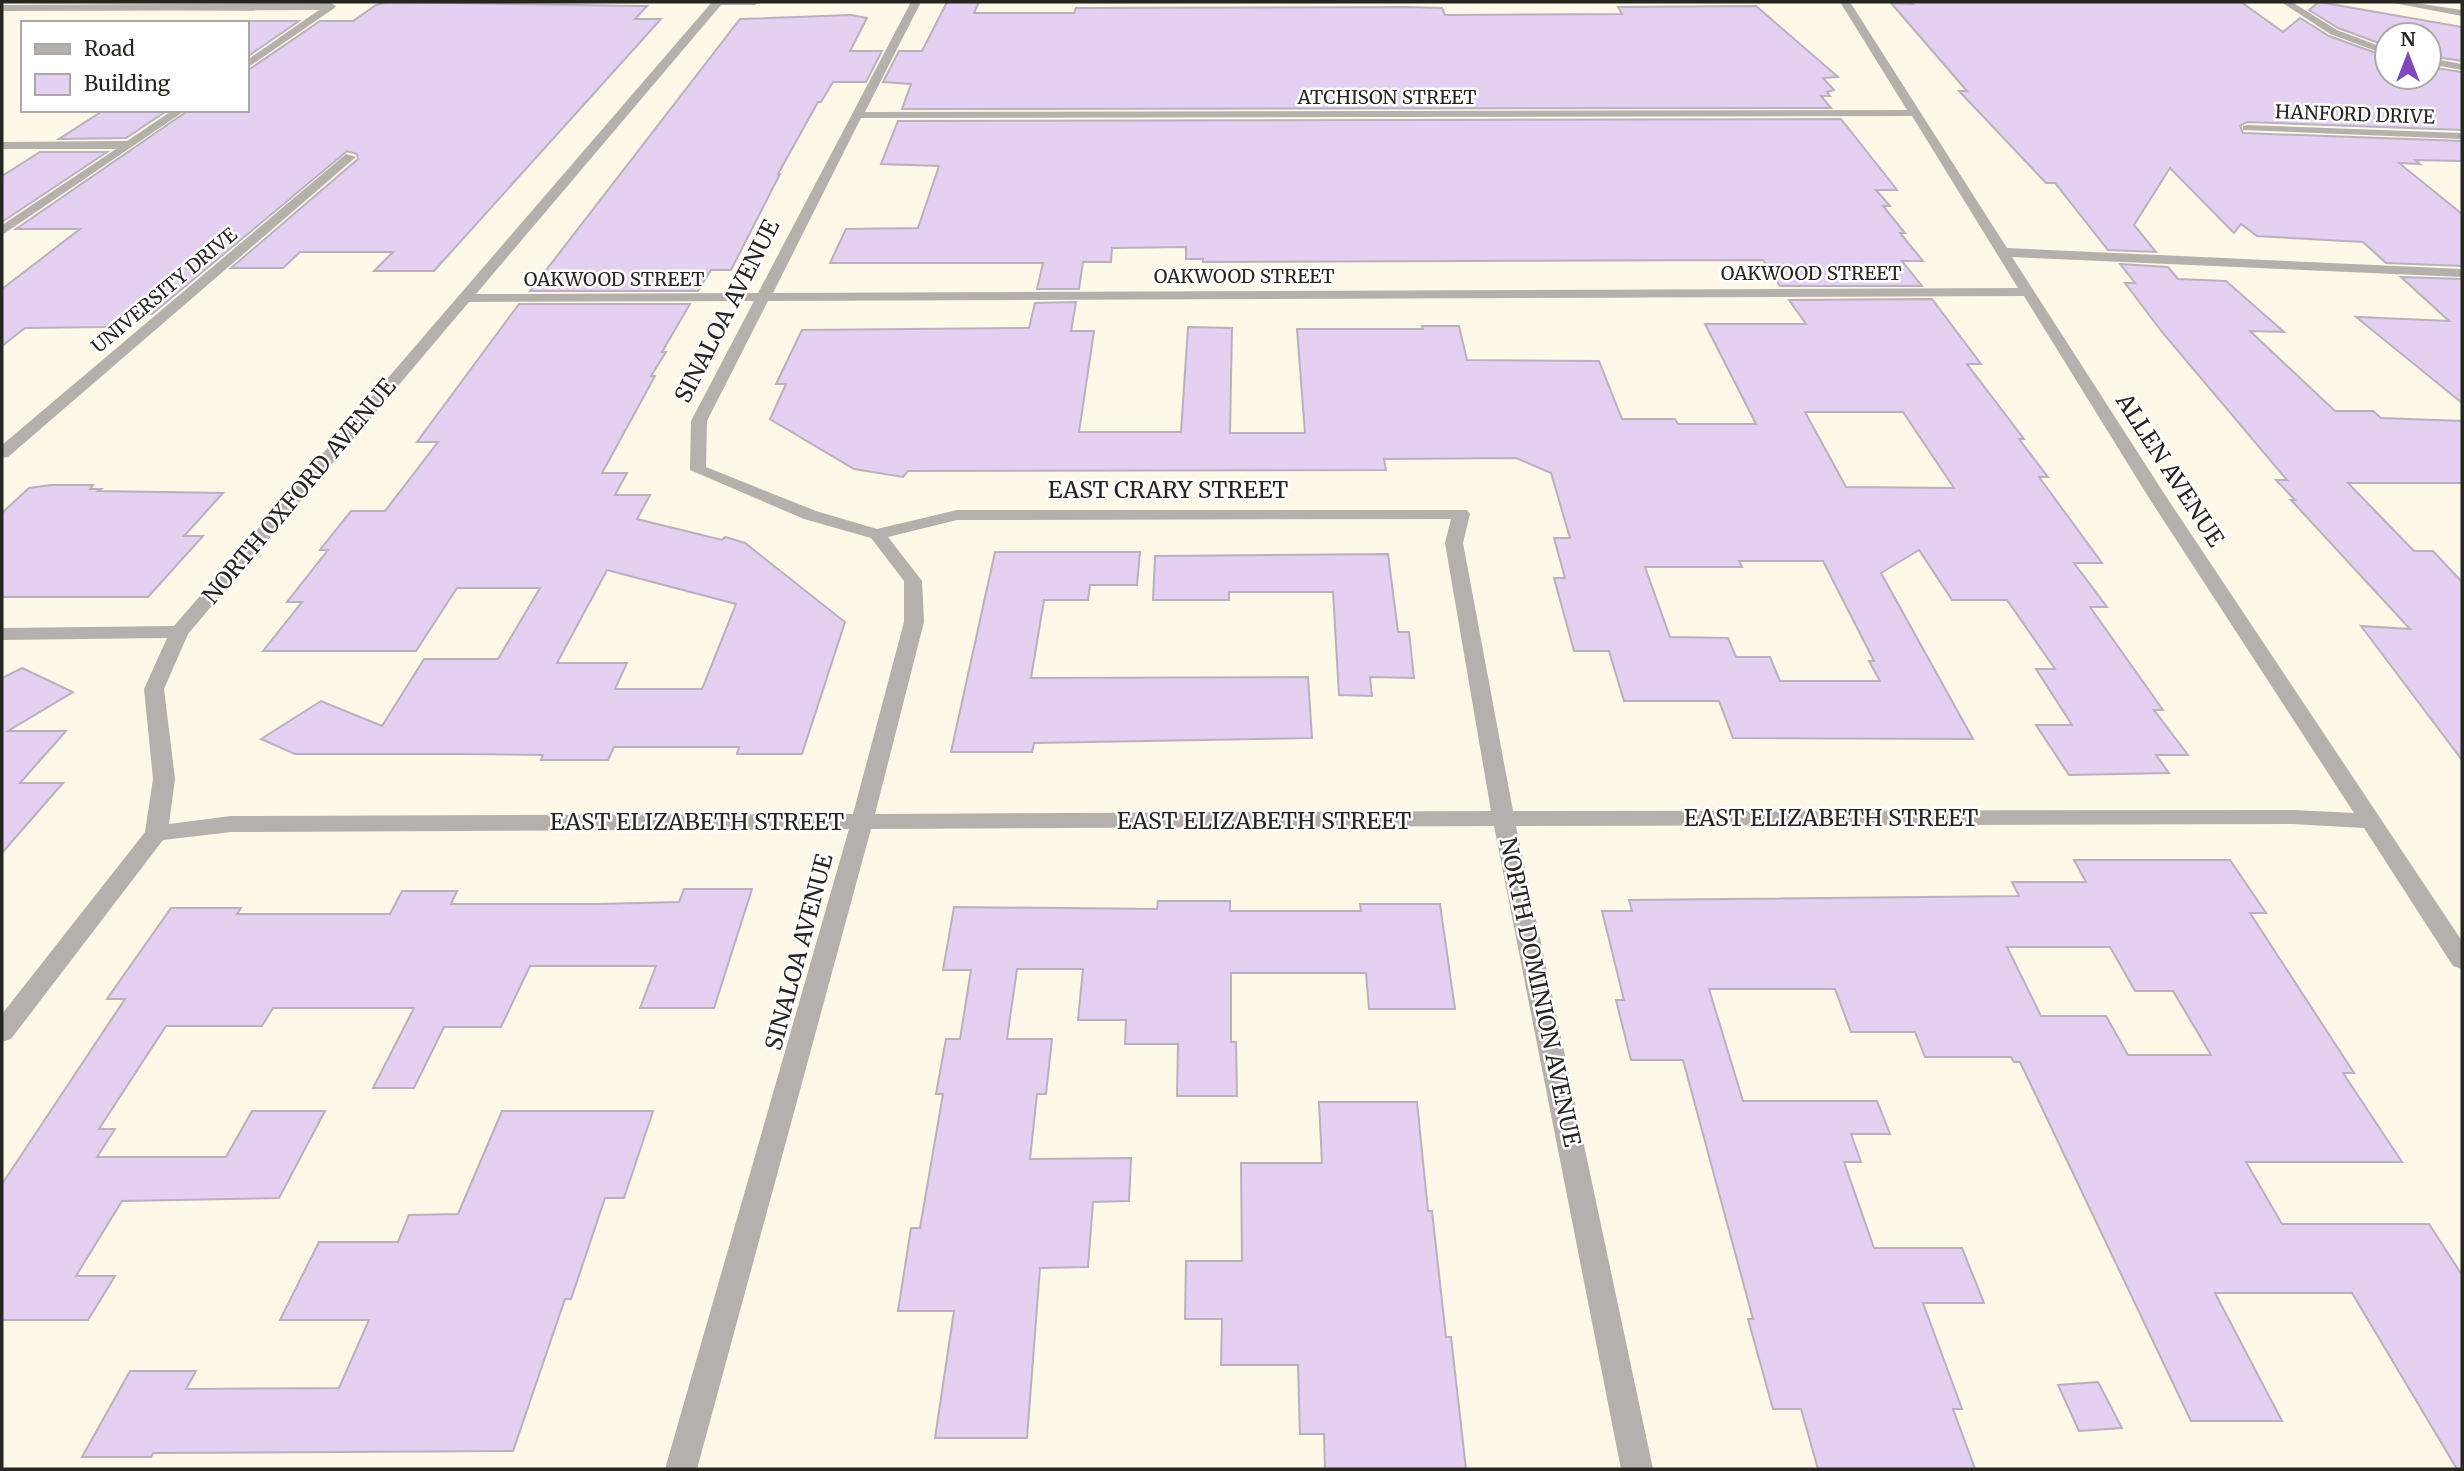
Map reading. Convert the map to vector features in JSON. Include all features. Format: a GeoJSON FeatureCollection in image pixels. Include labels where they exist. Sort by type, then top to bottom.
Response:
{"type":"FeatureCollection","features":[{"type":"Feature","properties":{"kind":"street"},"geometry":{"type":"LineString","coordinates":[[718,2],[755,2]]}},
{"type":"Feature","properties":{"kind":"street","name":"NORTH OXFORD AVENUE"},"geometry":{"type":"LineString","coordinates":[[2,1032],[156,833],[164,779],[154,689],[179,632],[718,2]]}},
{"type":"Feature","properties":{"kind":"street","name":"SINALOA AVENUE"},"geometry":{"type":"LineString","coordinates":[[681,1469],[862,822],[914,622],[913,581],[877,534],[810,515],[698,470],[699,421],[916,2]]}},
{"type":"Feature","properties":{"kind":"street","name":"ALLEN AVENUE"},"geometry":{"type":"LineString","coordinates":[[1845,2],[2001,252],[2201,563],[2462,960]]}},
{"type":"Feature","properties":{"kind":"street"},"geometry":{"type":"LineString","coordinates":[[2286,2],[2309,20],[2337,36],[2373,48]]}},
{"type":"Feature","properties":{"kind":"street"},"geometry":{"type":"LineString","coordinates":[[2393,2],[2462,13]]}},
{"type":"Feature","properties":{"kind":"street"},"geometry":{"type":"LineString","coordinates":[[2,8],[334,4]]}},
{"type":"Feature","properties":{"kind":"street"},"geometry":{"type":"LineString","coordinates":[[248,64],[334,4]]}},
{"type":"Feature","properties":{"kind":"street"},"geometry":{"type":"LineString","coordinates":[[2443,64],[2462,67]]}},
{"type":"Feature","properties":{"kind":"street"},"geometry":{"type":"LineString","coordinates":[[2,231],[178,112]]}},
{"type":"Feature","properties":{"kind":"street","name":"ATCHISON STREET"},"geometry":{"type":"LineString","coordinates":[[859,115],[1914,113]]}},
{"type":"Feature","properties":{"kind":"street","name":"HANFORD DRIVE"},"geometry":{"type":"LineString","coordinates":[[2248,128],[2462,136]]}},
{"type":"Feature","properties":{"kind":"street"},"geometry":{"type":"LineString","coordinates":[[2,145],[131,145]]}},
{"type":"Feature","properties":{"kind":"street","name":"UNIVERSITY DRIVE"},"geometry":{"type":"LineString","coordinates":[[2,453],[350,157]]}},
{"type":"Feature","properties":{"kind":"street"},"geometry":{"type":"LineString","coordinates":[[2001,252],[2462,273]]}},
{"type":"Feature","properties":{"kind":"street","name":"OAKWOOD STREET"},"geometry":{"type":"LineString","coordinates":[[462,298],[2027,292]]}},
{"type":"Feature","properties":{"kind":"street","name":"EAST CRARY STREET"},"geometry":{"type":"LineString","coordinates":[[877,534],[957,515],[1461,514]]}},
{"type":"Feature","properties":{"kind":"street","name":"NORTH DOMINION AVENUE"},"geometry":{"type":"LineString","coordinates":[[1461,514],[1454,543],[1504,820],[1637,1469]]}},
{"type":"Feature","properties":{"kind":"street"},"geometry":{"type":"LineString","coordinates":[[2,634],[179,632]]}},
{"type":"Feature","properties":{"kind":"street","name":"EAST ELIZABETH STREET"},"geometry":{"type":"LineString","coordinates":[[156,833],[231,824],[2293,817],[2372,821]]}},
{"type":"Feature","properties":{"kind":"building"},"geometry":{"type":"Polygon","coordinates":[[[388,2],[647,6],[635,19],[661,19],[434,271],[374,271],[393,252],[300,252],[283,268],[231,268],[358,159],[357,154],[347,151],[152,314],[126,314],[105,327],[25,328],[2,346],[2,289],[80,229],[16,229],[186,112],[248,112],[248,70],[320,21],[353,21],[376,5],[388,2]]]}},
{"type":"Feature","properties":{"kind":"building"},"geometry":{"type":"Polygon","coordinates":[[[947,2],[979,2],[974,13],[1074,13],[1076,8],[1406,7],[1442,8],[1445,15],[1622,14],[1618,7],[1756,6],[1838,77],[1823,78],[1834,90],[1827,92],[1830,96],[1821,96],[1831,108],[902,109],[911,84],[883,82],[899,51],[922,51],[947,2]]]}},
{"type":"Feature","properties":{"kind":"building"},"geometry":{"type":"Polygon","coordinates":[[[1912,2],[2241,2],[2283,32],[2300,18],[2329,36],[2373,52],[2373,91],[2443,91],[2443,69],[2462,72],[2462,130],[2247,122],[2240,126],[2243,133],[2462,141],[2462,161],[2415,160],[2420,164],[2399,163],[2462,214],[2462,266],[2386,263],[2363,242],[2257,236],[2241,224],[2234,233],[2170,168],[2134,225],[2156,252],[2108,250],[2055,183],[2046,183],[1959,91],[1967,91],[1891,3],[1913,4],[1912,2]]]}},
{"type":"Feature","properties":{"kind":"building"},"geometry":{"type":"Polygon","coordinates":[[[2319,2],[2428,21],[2373,21],[2373,41],[2338,28],[2309,10],[2319,2]]]}},
{"type":"Feature","properties":{"kind":"building"},"geometry":{"type":"Polygon","coordinates":[[[851,15],[867,18],[850,51],[882,51],[866,82],[833,82],[821,102],[818,102],[778,174],[731,270],[711,270],[698,291],[530,291],[740,19],[851,15]]]}},
{"type":"Feature","properties":{"kind":"building"},"geometry":{"type":"Polygon","coordinates":[[[248,21],[299,21],[248,56],[248,21]]]}},
{"type":"Feature","properties":{"kind":"building"},"geometry":{"type":"Polygon","coordinates":[[[2443,24],[2462,27],[2462,61],[2443,58],[2443,24]]]}},
{"type":"Feature","properties":{"kind":"building"},"geometry":{"type":"Polygon","coordinates":[[[101,112],[165,112],[126,138],[59,139],[101,112]]]}},
{"type":"Feature","properties":{"kind":"building"},"geometry":{"type":"Polygon","coordinates":[[[1841,119],[1897,190],[1876,190],[1890,206],[1883,206],[1905,233],[1900,233],[1923,261],[1902,261],[1922,286],[1780,286],[1763,260],[1203,262],[1203,259],[1186,259],[1186,247],[1112,248],[1111,262],[1083,262],[1079,289],[1037,289],[1043,263],[830,263],[846,229],[918,228],[939,166],[881,164],[898,121],[1841,119]]]}},
{"type":"Feature","properties":{"kind":"building"},"geometry":{"type":"Polygon","coordinates":[[[40,152],[107,152],[2,222],[2,176],[40,152]]]}},
{"type":"Feature","properties":{"kind":"building"},"geometry":{"type":"Polygon","coordinates":[[[2120,264],[2168,267],[2178,279],[2226,281],[2284,332],[2250,331],[2335,411],[2373,411],[2381,418],[2462,421],[2462,483],[2348,483],[2414,551],[2433,551],[2462,582],[2462,760],[2361,626],[2410,629],[2291,500],[2295,500],[2276,480],[2287,480],[2162,332],[2125,283],[2135,283],[2120,264]]]}},
{"type":"Feature","properties":{"kind":"building"},"geometry":{"type":"Polygon","coordinates":[[[2401,277],[2462,279],[2462,403],[2356,317],[2449,321],[2401,277]]]}},
{"type":"Feature","properties":{"kind":"building"},"geometry":{"type":"Polygon","coordinates":[[[1932,299],[1981,364],[1967,364],[2024,439],[2019,439],[2048,477],[2039,477],[2102,563],[2074,563],[2107,607],[2090,607],[2163,710],[2154,710],[2188,755],[2156,755],[2169,773],[2069,775],[2036,725],[2072,725],[2036,669],[2055,669],[2007,600],[1952,600],[1919,550],[1881,573],[1973,739],[1733,738],[1719,701],[1624,701],[1609,651],[1574,651],[1554,578],[1565,578],[1554,538],[1570,538],[1551,473],[1516,458],[1384,459],[1386,470],[908,471],[903,477],[854,469],[770,419],[786,384],[776,384],[802,330],[1029,328],[1035,303],[1076,302],[1071,331],[1094,331],[1079,432],[1181,432],[1188,327],[1232,328],[1230,433],[1305,433],[1297,329],[1423,329],[1422,326],[1459,326],[1467,360],[1599,361],[1622,419],[1675,419],[1678,424],[1756,424],[1705,324],[1806,324],[1789,300],[1932,299]],[[1805,412],[1846,487],[1954,488],[1903,412],[1805,412]],[[1739,561],[1742,567],[1645,567],[1670,637],[1728,638],[1736,657],[1770,657],[1780,681],[1880,681],[1869,661],[1874,661],[1823,561],[1739,561]]]}},
{"type":"Feature","properties":{"kind":"building"},"geometry":{"type":"Polygon","coordinates":[[[519,304],[690,304],[662,352],[666,352],[651,376],[655,376],[602,473],[627,473],[615,495],[650,495],[637,519],[745,543],[845,622],[802,754],[737,754],[739,747],[614,747],[608,760],[541,760],[543,755],[295,754],[261,739],[321,701],[382,726],[424,659],[498,659],[540,588],[457,588],[416,651],[263,651],[302,602],[287,602],[328,550],[320,550],[351,511],[385,511],[438,442],[417,442],[519,304]],[[607,570],[557,663],[627,663],[615,689],[702,689],[736,604],[607,570]]]}},
{"type":"Feature","properties":{"kind":"building"},"geometry":{"type":"Polygon","coordinates":[[[93,485],[90,489],[101,489],[98,491],[223,493],[184,536],[203,536],[148,597],[2,597],[2,513],[29,488],[93,485]]]}},
{"type":"Feature","properties":{"kind":"building"},"geometry":{"type":"Polygon","coordinates":[[[995,552],[1140,552],[1137,585],[1090,585],[1088,600],[1044,600],[1031,678],[1308,677],[1312,738],[1034,743],[1032,752],[951,752],[995,552]]]}},
{"type":"Feature","properties":{"kind":"building"},"geometry":{"type":"Polygon","coordinates":[[[1388,554],[1398,632],[1409,632],[1414,678],[1370,677],[1372,696],[1339,695],[1333,592],[1229,592],[1229,600],[1153,600],[1155,556],[1388,554]]]}},
{"type":"Feature","properties":{"kind":"building"},"geometry":{"type":"Polygon","coordinates":[[[22,668],[73,692],[8,731],[66,731],[20,783],[63,783],[2,853],[2,678],[22,668]]]}},
{"type":"Feature","properties":{"kind":"building"},"geometry":{"type":"Polygon","coordinates":[[[2074,860],[2230,860],[2266,913],[2250,913],[2354,1073],[2343,1073],[2402,1162],[2246,1162],[2282,1224],[2429,1224],[2462,1275],[2462,1469],[2457,1469],[2352,1293],[2215,1293],[2282,1421],[2191,1421],[2020,1062],[2014,1062],[2011,1057],[1925,1057],[1915,1032],[1851,1032],[1835,989],[1709,989],[1743,1101],[1877,1101],[1890,1134],[1851,1134],[1861,1162],[1844,1162],[1874,1248],[1962,1248],[1984,1303],[1923,1303],[1962,1409],[1953,1409],[1975,1469],[1818,1469],[1801,1409],[1773,1409],[1748,1319],[1753,1319],[1683,1060],[1631,1060],[1616,1000],[1624,1000],[1602,911],[1632,911],[1629,900],[2019,896],[2012,882],[2086,882],[2074,860]],[[2007,947],[2041,1016],[2106,1016],[2128,1055],[2211,1055],[2173,991],[2135,991],[2110,947],[2007,947]]]}},
{"type":"Feature","properties":{"kind":"building"},"geometry":{"type":"Polygon","coordinates":[[[684,889],[752,889],[714,1008],[640,1008],[656,966],[530,966],[501,1027],[444,1027],[414,1088],[373,1088],[414,1008],[273,1008],[262,1026],[166,1026],[99,1129],[115,1129],[97,1157],[226,1157],[252,1111],[325,1111],[279,1198],[122,1201],[76,1276],[115,1276],[88,1320],[2,1320],[2,1184],[125,999],[107,999],[171,908],[241,908],[237,914],[390,914],[402,891],[457,891],[451,904],[598,904],[679,902],[684,889]]]}},
{"type":"Feature","properties":{"kind":"building"},"geometry":{"type":"Polygon","coordinates":[[[1158,901],[1230,901],[1230,911],[1361,911],[1360,904],[1440,904],[1455,1009],[1369,1009],[1366,973],[1231,973],[1231,1042],[1236,1042],[1237,1096],[1177,1096],[1178,1044],[1125,1044],[1126,1020],[1078,1020],[1083,969],[1017,969],[1007,1039],[1052,1039],[1046,1094],[1037,1094],[1030,1159],[1131,1158],[1129,1201],[1093,1202],[1088,1267],[1040,1268],[1027,1438],[935,1438],[954,1311],[898,1311],[911,1228],[920,1228],[943,1094],[936,1094],[946,1039],[960,1039],[971,970],[943,970],[954,907],[1157,909],[1158,901]]]}},
{"type":"Feature","properties":{"kind":"building"},"geometry":{"type":"Polygon","coordinates":[[[1319,1102],[1417,1102],[1428,1211],[1432,1211],[1446,1337],[1451,1337],[1466,1469],[1325,1469],[1324,1434],[1300,1434],[1298,1365],[1221,1365],[1222,1319],[1185,1319],[1186,1261],[1242,1261],[1241,1163],[1322,1163],[1319,1102]]]}},
{"type":"Feature","properties":{"kind":"building"},"geometry":{"type":"Polygon","coordinates":[[[502,1111],[653,1111],[624,1198],[605,1198],[571,1299],[565,1299],[513,1451],[153,1453],[151,1457],[82,1457],[130,1371],[196,1371],[186,1389],[339,1388],[369,1320],[280,1320],[319,1242],[398,1242],[409,1215],[458,1214],[502,1111]]]}},
{"type":"Feature","properties":{"kind":"building"},"geometry":{"type":"Polygon","coordinates":[[[2098,1382],[2122,1428],[2079,1431],[2058,1385],[2098,1382]]]}}]}
